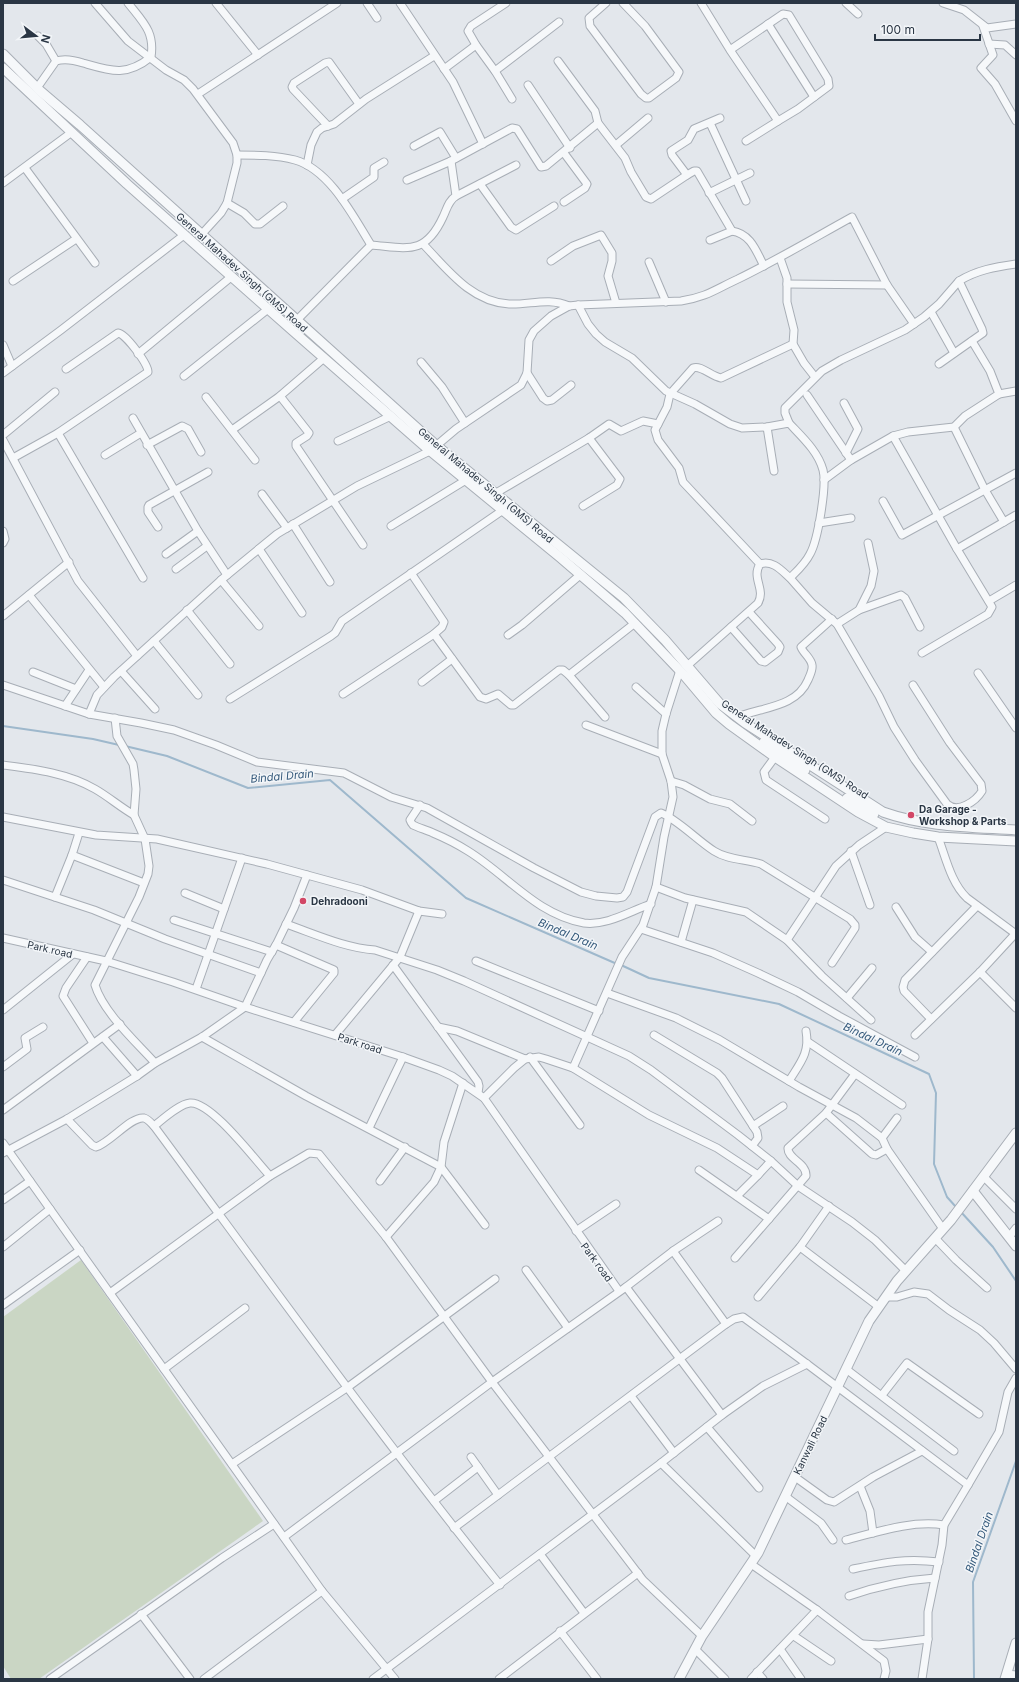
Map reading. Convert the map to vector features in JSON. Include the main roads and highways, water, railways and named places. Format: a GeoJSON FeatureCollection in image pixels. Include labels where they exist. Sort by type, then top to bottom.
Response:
{"type":"FeatureCollection","features":[{"type":"Feature","properties":{"kind":"waterway","name":"Bindal Drain"},"geometry":{"type":"LineString","coordinates":[[3,726],[93,739],[119,745]]}},
{"type":"Feature","properties":{"kind":"waterway","name":"Bindal Drain"},"geometry":{"type":"LineString","coordinates":[[125,746],[167,756],[248,788],[330,780],[466,898],[617,964]]}},
{"type":"Feature","properties":{"kind":"waterway","name":"Bindal Drain"},"geometry":{"type":"LineString","coordinates":[[621,965],[649,978],[779,1004],[929,1074],[936,1093],[934,1164],[947,1197],[956,1207]]}},
{"type":"Feature","properties":{"kind":"waterway","name":"Bindal Drain"},"geometry":{"type":"LineString","coordinates":[[961,1212],[993,1247],[1016,1281]]}},
{"type":"Feature","properties":{"kind":"waterway","name":"Bindal Drain"},"geometry":{"type":"LineString","coordinates":[[974,1679],[973,1582],[1016,1461]]}},
{"type":"Feature","properties":{"kind":"place","name":"Da Garage - Workshop & Parts"},"geometry":{"type":"Point","coordinates":[911,815]}},
{"type":"Feature","properties":{"kind":"place","name":"Dehradooni"},"geometry":{"type":"Point","coordinates":[303,901]}}]}
